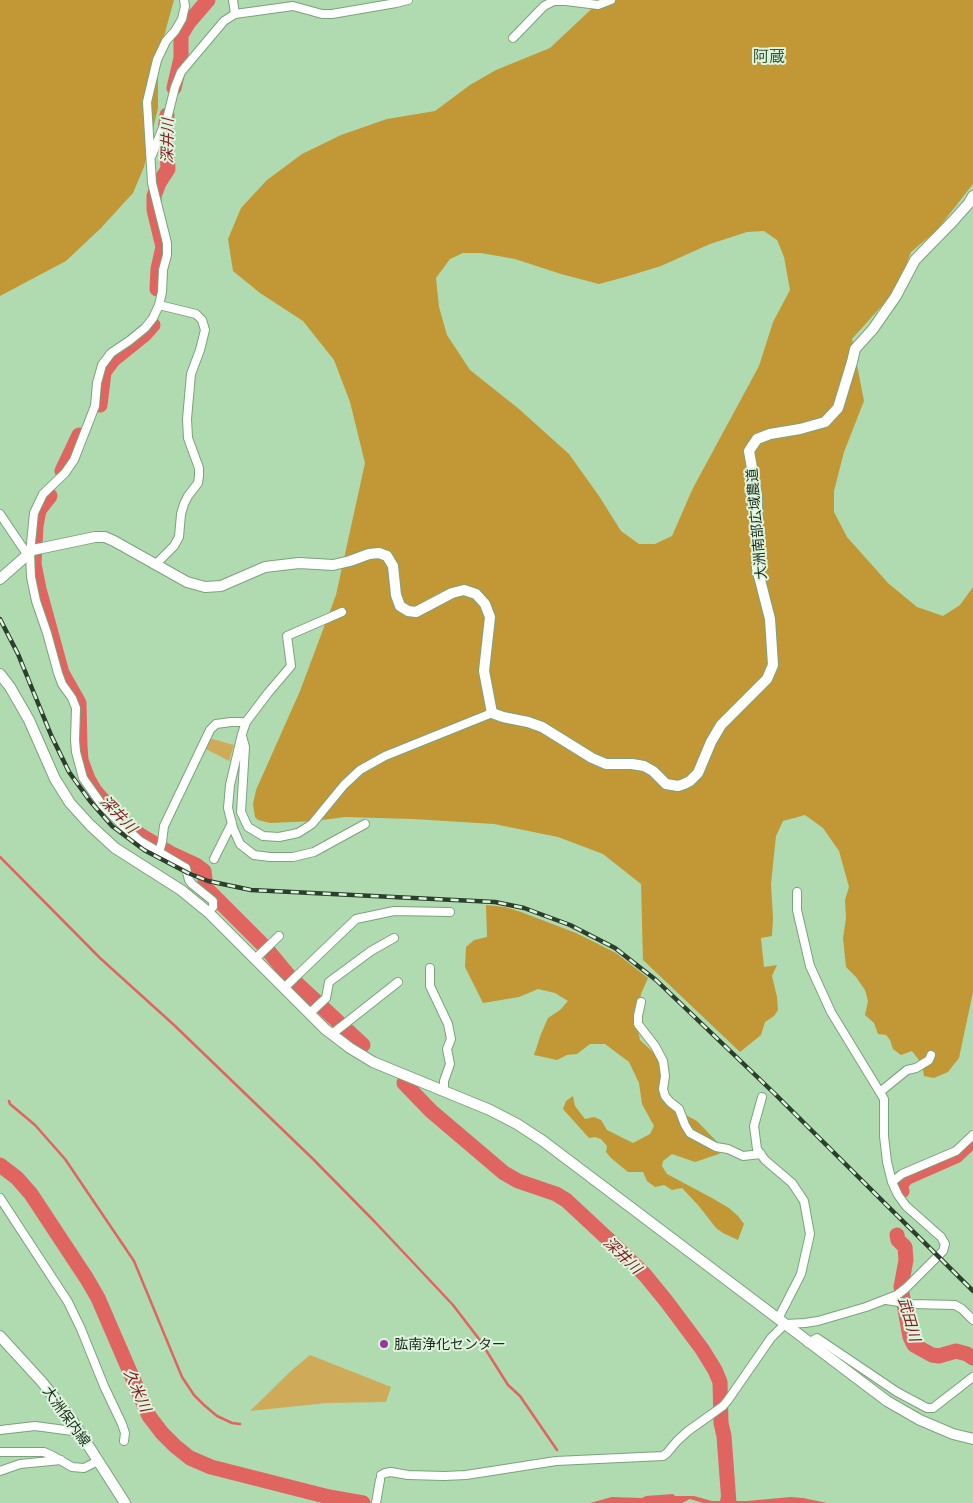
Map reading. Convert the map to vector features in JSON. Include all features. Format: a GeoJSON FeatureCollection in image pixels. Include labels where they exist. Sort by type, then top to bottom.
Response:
{"type":"FeatureCollection","features":[{"type":"Feature","properties":{"kind":"street"},"geometry":{"type":"LineString","coordinates":[[184,0],[185,6],[182,19],[166,42],[158,60],[146,102],[152,183],[167,243],[167,255],[163,270],[162,292],[159,305],[153,318],[145,328],[110,353],[102,365],[97,384],[95,406],[74,460],[65,473],[43,494],[34,513],[31,578],[58,673],[76,708],[76,752],[83,778],[102,805],[140,841],[160,848],[186,868],[188,880],[213,901],[214,907],[208,912]]}},
{"type":"Feature","properties":{"kind":"street"},"geometry":{"type":"LineString","coordinates":[[233,0],[235,14]]}},
{"type":"Feature","properties":{"kind":"street"},"geometry":{"type":"LineString","coordinates":[[151,158],[168,115],[181,72],[224,21],[235,14],[293,6],[322,14],[332,14],[408,0]]}},
{"type":"Feature","properties":{"kind":"street"},"geometry":{"type":"LineString","coordinates":[[513,38],[544,6],[554,1],[598,4],[611,0]]}},
{"type":"Feature","properties":{"kind":"street","name":"大洲南部広域農道"},"geometry":{"type":"LineString","coordinates":[[492,713],[542,727],[592,758],[606,764],[644,766],[653,771],[666,784],[672,786],[684,784],[698,774],[715,733],[767,679],[773,665],[770,619],[757,568],[757,496],[749,451],[757,439],[770,434],[800,429],[825,422],[838,408],[855,349],[873,329],[896,296],[915,260],[953,221],[973,196]]}},
{"type":"Feature","properties":{"kind":"street"},"geometry":{"type":"LineString","coordinates":[[155,565],[174,546],[179,537],[182,509],[188,496],[198,483],[200,476],[188,438],[187,419],[191,374],[205,330],[202,320],[196,314],[159,305]]}},
{"type":"Feature","properties":{"kind":"street"},"geometry":{"type":"LineString","coordinates":[[0,514],[32,551]]}},
{"type":"Feature","properties":{"kind":"street"},"geometry":{"type":"LineString","coordinates":[[0,578],[32,551],[95,537],[105,537],[187,582],[205,587],[221,586],[265,567],[299,563],[333,565],[369,554],[380,553],[387,556],[393,566],[396,595],[400,606],[408,611],[416,612],[452,593],[464,590],[476,594],[485,604],[490,617],[484,671],[492,713],[385,756],[360,770],[344,785],[312,824],[298,832],[279,837],[263,836],[248,827],[241,812],[245,747],[242,734]]}},
{"type":"Feature","properties":{"kind":"street"},"geometry":{"type":"LineString","coordinates":[[342,612],[287,636],[291,666],[246,722],[230,785],[228,808],[240,844],[254,855],[270,857],[293,857],[314,852],[365,824]]}},
{"type":"Feature","properties":{"kind":"street"},"geometry":{"type":"LineString","coordinates":[[0,674],[10,687],[29,720],[55,779],[70,802],[90,825],[116,848],[181,890],[208,912],[332,1034],[373,1062],[444,1090],[517,1124],[543,1141],[887,1401],[920,1420],[953,1434],[973,1439]]}},
{"type":"Feature","properties":{"kind":"street"},"geometry":{"type":"LineString","coordinates":[[160,848],[164,826],[210,730],[216,724],[246,722]]}},
{"type":"Feature","properties":{"kind":"street"},"geometry":{"type":"LineString","coordinates":[[214,859],[232,823]]}},
{"type":"Feature","properties":{"kind":"street"},"geometry":{"type":"LineString","coordinates":[[782,1321],[805,1323],[886,1300],[897,1295],[943,1251],[945,1244],[941,1237],[906,1206],[892,1182],[884,1136],[884,1099],[848,1042],[810,966],[797,910],[797,892]]}},
{"type":"Feature","properties":{"kind":"street"},"geometry":{"type":"LineString","coordinates":[[284,988],[356,919],[394,911],[450,912]]}},
{"type":"Feature","properties":{"kind":"street"},"geometry":{"type":"LineString","coordinates":[[256,959],[280,936]]}},
{"type":"Feature","properties":{"kind":"street"},"geometry":{"type":"LineString","coordinates":[[310,1013],[326,998],[329,982],[385,942],[394,938]]}},
{"type":"Feature","properties":{"kind":"street"},"geometry":{"type":"LineString","coordinates":[[430,968],[430,986],[448,1024],[451,1039],[447,1048],[450,1064],[444,1081],[444,1090]]}},
{"type":"Feature","properties":{"kind":"street"},"geometry":{"type":"LineString","coordinates":[[332,1034],[398,982]]}},
{"type":"Feature","properties":{"kind":"street"},"geometry":{"type":"LineString","coordinates":[[641,1002],[638,1024],[663,1061],[666,1076],[663,1089],[665,1096],[679,1109],[690,1133],[716,1147],[728,1149],[743,1156],[761,1154]]}},
{"type":"Feature","properties":{"kind":"street"},"geometry":{"type":"LineString","coordinates":[[880,1092],[907,1070],[916,1068],[929,1060],[931,1055]]}},
{"type":"Feature","properties":{"kind":"street"},"geometry":{"type":"LineString","coordinates":[[376,1503],[380,1478],[385,1473],[391,1472],[408,1475],[466,1475],[556,1461],[663,1456],[688,1432],[728,1400],[782,1321],[801,1274],[810,1234],[804,1201],[792,1183],[770,1165],[756,1144],[754,1126],[762,1097]]}},
{"type":"Feature","properties":{"kind":"street"},"geometry":{"type":"LineString","coordinates":[[892,1182],[902,1174],[956,1151],[973,1135]]}},
{"type":"Feature","properties":{"kind":"street"},"geometry":{"type":"LineString","coordinates":[[0,1198],[68,1302],[122,1424],[125,1433],[124,1440]]}},
{"type":"Feature","properties":{"kind":"street"},"geometry":{"type":"LineString","coordinates":[[886,1300],[912,1304],[955,1305],[973,1320]]}},
{"type":"Feature","properties":{"kind":"street","name":"大洲保内線"},"geometry":{"type":"LineString","coordinates":[[0,1336],[42,1382],[72,1420],[125,1503]]}},
{"type":"Feature","properties":{"kind":"street"},"geometry":{"type":"LineString","coordinates":[[808,1343],[817,1338],[897,1392],[927,1408],[933,1408],[973,1377]]}},
{"type":"Feature","properties":{"kind":"street"},"geometry":{"type":"LineString","coordinates":[[0,1430],[35,1426],[80,1432]]}},
{"type":"Feature","properties":{"kind":"street"},"geometry":{"type":"LineString","coordinates":[[0,1452],[44,1452],[72,1467],[84,1468],[98,1461]]}},
{"type":"Feature","properties":{"kind":"street"},"geometry":{"type":"LineString","coordinates":[[0,1470],[20,1464],[61,1460]]}},
{"type":"Feature","properties":{"kind":"shaded area"},"geometry":{"type":"Polygon","coordinates":[[[0,0],[174,0],[158,58],[158,108],[144,167],[133,193],[101,228],[66,261],[0,296],[0,0]]]}},
{"type":"Feature","properties":{"kind":"shaded area"},"geometry":{"type":"Polygon","coordinates":[[[601,0],[973,0],[973,184],[937,230],[911,252],[901,278],[887,300],[852,339],[864,401],[844,452],[834,491],[834,512],[847,537],[888,583],[917,607],[943,616],[960,605],[973,587],[973,992],[959,1058],[948,1072],[934,1078],[924,1076],[922,1064],[912,1051],[901,1055],[893,1049],[886,1035],[878,1034],[874,1023],[865,1015],[868,1001],[865,990],[846,967],[843,938],[846,918],[845,900],[849,887],[839,851],[823,828],[805,815],[783,821],[776,836],[771,884],[772,936],[761,938],[764,967],[777,965],[772,976],[778,1010],[774,1016],[765,1022],[761,1035],[740,1052],[643,960],[641,884],[603,854],[558,837],[494,824],[345,817],[314,821],[270,823],[258,820],[255,817],[253,804],[256,790],[300,691],[336,595],[365,463],[350,402],[334,360],[303,321],[260,293],[233,271],[228,239],[241,208],[267,180],[302,154],[341,135],[387,119],[435,111],[470,85],[496,70],[550,48],[601,0]],[[764,231],[747,232],[710,244],[661,266],[599,284],[515,259],[481,253],[463,253],[450,259],[436,278],[439,307],[447,335],[470,370],[519,409],[569,454],[621,531],[639,544],[655,544],[672,536],[693,488],[759,366],[773,322],[790,290],[784,257],[777,240],[764,231]]]}},
{"type":"Feature","properties":{"kind":"shaded area"},"geometry":{"type":"Polygon","coordinates":[[[209,738],[234,745],[229,761],[204,748],[209,738]]]}},
{"type":"Feature","properties":{"kind":"shaded area"},"geometry":{"type":"Polygon","coordinates":[[[486,905],[505,907],[576,933],[616,953],[648,978],[641,994],[636,1020],[640,1040],[656,1055],[662,1067],[660,1088],[680,1112],[697,1121],[722,1147],[719,1154],[695,1162],[672,1154],[663,1161],[662,1166],[667,1174],[729,1208],[738,1216],[744,1224],[738,1240],[716,1228],[682,1188],[672,1190],[664,1185],[655,1187],[647,1181],[643,1172],[628,1172],[606,1152],[607,1146],[601,1139],[589,1138],[563,1109],[566,1101],[573,1096],[575,1106],[585,1119],[594,1117],[601,1120],[607,1130],[633,1143],[650,1134],[654,1126],[642,1104],[639,1083],[629,1062],[605,1044],[590,1044],[577,1054],[567,1055],[557,1060],[534,1055],[548,1018],[560,1010],[568,1001],[555,993],[538,989],[519,997],[483,1003],[465,967],[466,947],[474,940],[487,937],[486,905]]]}},
{"type":"Feature","properties":{"kind":"shaded area"},"geometry":{"type":"Polygon","coordinates":[[[310,1355],[391,1387],[386,1402],[327,1403],[250,1411],[310,1355]]]}},
{"type":"Feature","properties":{"kind":"shaded area"},"geometry":{"type":"Polygon","coordinates":[[[724,1481],[732,1482],[736,1501],[791,1497],[827,1503],[703,1503],[690,1499],[682,1503],[590,1503],[612,1497],[642,1498],[673,1494],[675,1496],[694,1496],[712,1501],[720,1501],[724,1481]]]}},
{"type":"Feature","properties":{"kind":"waterway","name":"深井川"},"geometry":{"type":"LineString","coordinates":[[174,88],[181,58],[181,35],[189,22],[208,0]]}},
{"type":"Feature","properties":{"kind":"waterway","name":"深井川"},"geometry":{"type":"LineString","coordinates":[[157,289],[158,269],[163,247],[154,210],[154,196],[159,183],[168,169],[164,140],[167,115]]}},
{"type":"Feature","properties":{"kind":"waterway","name":"深井川"},"geometry":{"type":"LineString","coordinates":[[100,405],[104,372],[113,360],[144,335],[153,325]]}},
{"type":"Feature","properties":{"kind":"waterway","name":"深井川"},"geometry":{"type":"LineString","coordinates":[[62,471],[79,435]]}},
{"type":"Feature","properties":{"kind":"waterway","name":"深井川"},"geometry":{"type":"LineString","coordinates":[[50,496],[39,510],[36,526],[34,564],[62,673],[79,703],[81,760],[88,779],[95,791],[116,815],[140,835],[204,871],[206,888],[265,947],[290,977],[363,1045]]}},
{"type":"Feature","properties":{"kind":"waterway"},"geometry":{"type":"LineString","coordinates":[[0,857],[100,958],[174,1025],[313,1159],[453,1305],[479,1339],[508,1385],[520,1396],[557,1450]]}},
{"type":"Feature","properties":{"kind":"waterway","name":"深井川"},"geometry":{"type":"LineString","coordinates":[[404,1083],[431,1111],[504,1173],[518,1181],[556,1194],[566,1200],[645,1275],[667,1302],[702,1349],[720,1382],[721,1423],[724,1436],[729,1503]]}},
{"type":"Feature","properties":{"kind":"waterway"},"geometry":{"type":"LineString","coordinates":[[9,1101],[10,1104],[35,1125],[65,1159],[134,1261],[182,1377],[194,1395],[217,1416],[232,1423],[240,1424]]}},
{"type":"Feature","properties":{"kind":"waterway","name":"武田川"},"geometry":{"type":"LineString","coordinates":[[902,1191],[900,1186],[906,1178],[956,1156],[973,1140]]}},
{"type":"Feature","properties":{"kind":"waterway","name":"久米川"},"geometry":{"type":"LineString","coordinates":[[0,1165],[17,1178],[31,1194],[87,1279],[98,1298],[149,1416],[175,1446],[190,1458],[211,1467],[329,1497],[363,1503]]}},
{"type":"Feature","properties":{"kind":"waterway","name":"武田川"},"geometry":{"type":"LineString","coordinates":[[897,1235],[898,1240],[905,1247],[906,1260],[901,1287],[910,1337],[914,1345],[932,1355],[939,1356],[956,1351],[973,1358]]}},
{"type":"Feature","properties":{"kind":"railway"},"geometry":{"type":"LineString","coordinates":[[0,619],[18,654],[51,735],[69,772],[90,801],[112,826],[144,850],[188,873],[208,881],[251,890],[495,902],[524,908],[570,925],[615,948],[656,980],[775,1094],[973,1291]]}},
{"type":"Feature","properties":{"kind":"place","name":"肱南浄化センター"},"geometry":{"type":"Point","coordinates":[384,1344]}},
{"type":"Feature","properties":{"kind":"district","name":"阿蔵"},"geometry":{"type":"Point","coordinates":[769,56]}}]}
